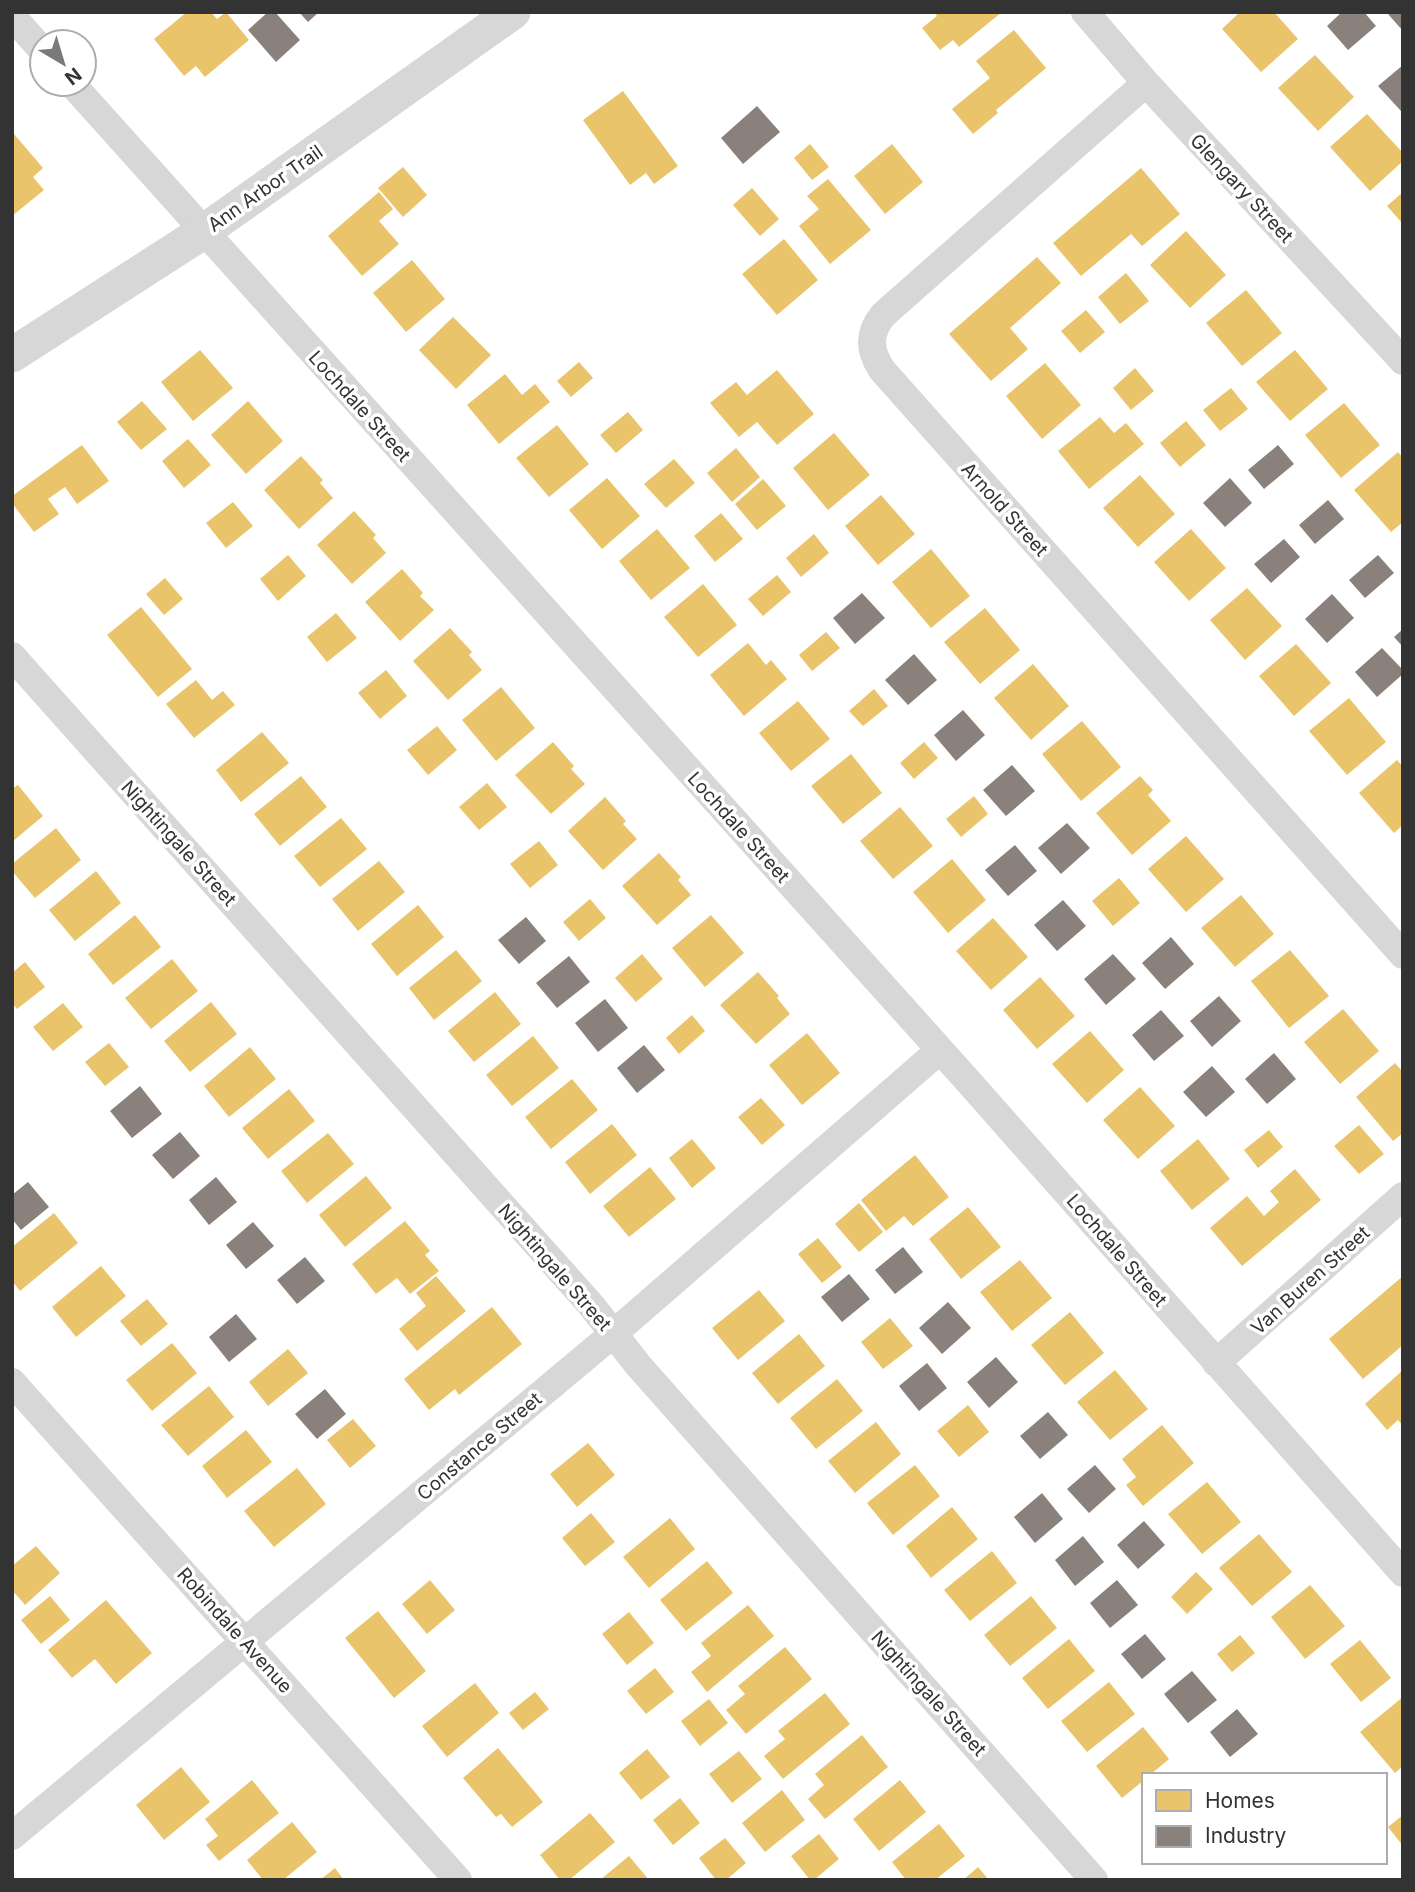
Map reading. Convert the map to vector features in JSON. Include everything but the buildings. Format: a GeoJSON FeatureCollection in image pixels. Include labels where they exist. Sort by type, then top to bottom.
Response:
{"type":"FeatureCollection","features":[{"type":"Feature","properties":{"kind":"street","name":"Ann Arbor Trail"},"geometry":{"type":"LineString","coordinates":[[12,355],[203,232],[513,12]]}},
{"type":"Feature","properties":{"kind":"street","name":"Glengary Street"},"geometry":{"type":"LineString","coordinates":[[1085,12],[1146,83],[1403,360]]}},
{"type":"Feature","properties":{"kind":"street"},"geometry":{"type":"LineString","coordinates":[[12,16],[28,34]]}},
{"type":"Feature","properties":{"kind":"street","name":"Arnold Street"},"geometry":{"type":"LineString","coordinates":[[1146,83],[883,315],[872,335],[874,357],[891,381],[1403,956]]}},
{"type":"Feature","properties":{"kind":"street","name":"Lochdale Street"},"geometry":{"type":"LineString","coordinates":[[84,98],[940,1051],[1403,1573]]}},
{"type":"Feature","properties":{"kind":"street","name":"Nightingale Street"},"geometry":{"type":"LineString","coordinates":[[12,656],[582,1295],[613,1334],[1094,1880]]}},
{"type":"Feature","properties":{"kind":"street","name":"Constance Street"},"geometry":{"type":"LineString","coordinates":[[12,1836],[613,1334],[940,1051]]}},
{"type":"Feature","properties":{"kind":"street","name":"Van Buren Street"},"geometry":{"type":"LineString","coordinates":[[1216,1363],[1403,1196]]}},
{"type":"Feature","properties":{"kind":"street","name":"Robindale Avenue"},"geometry":{"type":"LineString","coordinates":[[12,1382],[458,1880]]}}]}
